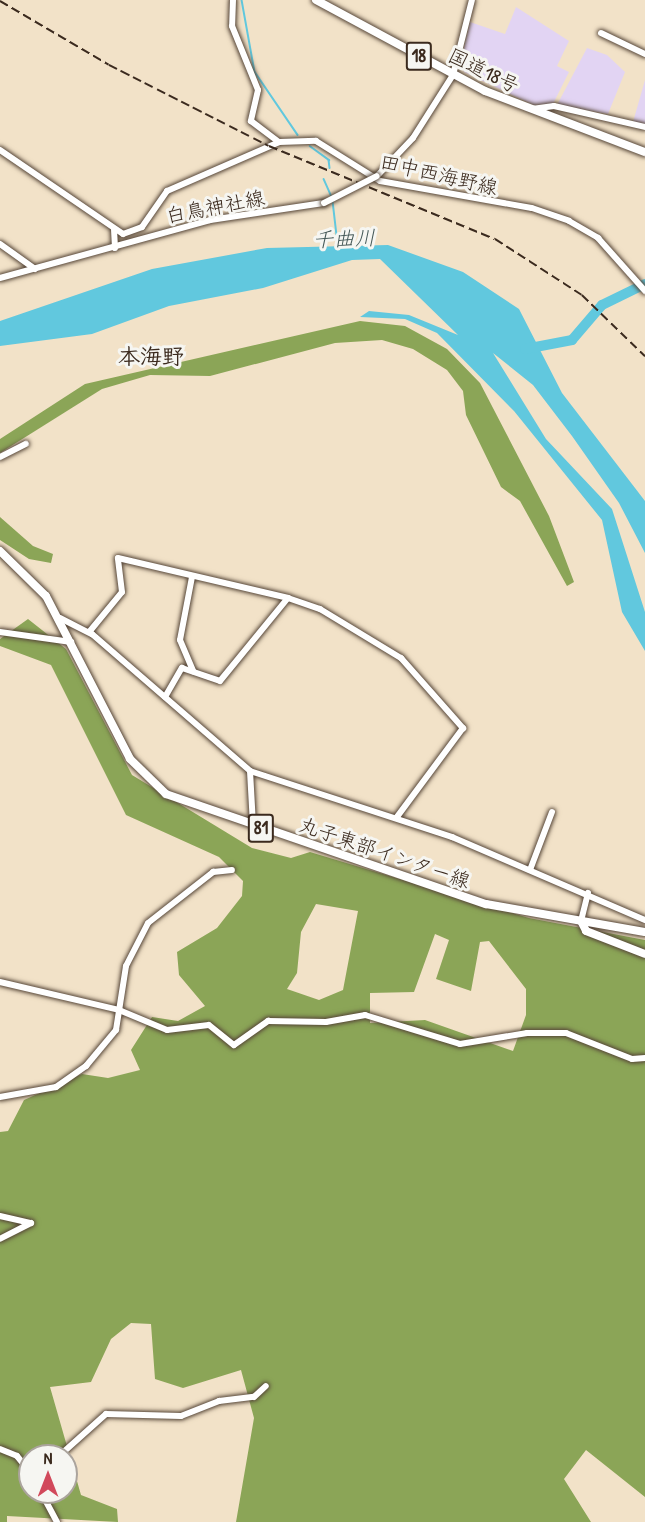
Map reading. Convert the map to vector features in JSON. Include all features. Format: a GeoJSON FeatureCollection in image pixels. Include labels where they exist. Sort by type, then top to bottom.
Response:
{"type":"FeatureCollection","features":[{"type":"Feature","properties":{"kind":"highway","name":"国道18号"},"geometry":{"type":"LineString","coordinates":[[316,0],[453,75],[529,109],[645,152]]}},
{"type":"Feature","properties":{"kind":"main road","name":"丸子東部インター線"},"geometry":{"type":"LineString","coordinates":[[0,551],[28,573],[60,618],[126,753],[146,778],[180,801],[469,898],[645,932]]}},
{"type":"Feature","properties":{"kind":"main road"},"geometry":{"type":"LineString","coordinates":[[581,921],[589,933],[645,954]]}},
{"type":"Feature","properties":{"kind":"street"},"geometry":{"type":"LineString","coordinates":[[233,0],[232,26],[258,90],[251,121],[279,142]]}},
{"type":"Feature","properties":{"kind":"street"},"geometry":{"type":"LineString","coordinates":[[453,75],[472,0]]}},
{"type":"Feature","properties":{"kind":"street"},"geometry":{"type":"LineString","coordinates":[[601,33],[645,54]]}},
{"type":"Feature","properties":{"kind":"street","name":"白鳥神社線"},"geometry":{"type":"LineString","coordinates":[[0,278],[210,220],[324,203],[377,176],[413,138],[453,75]]}},
{"type":"Feature","properties":{"kind":"street"},"geometry":{"type":"LineString","coordinates":[[255,81],[262,76]]}},
{"type":"Feature","properties":{"kind":"street"},"geometry":{"type":"LineString","coordinates":[[529,109],[554,106],[645,128]]}},
{"type":"Feature","properties":{"kind":"street","name":"田中西海野線"},"geometry":{"type":"LineString","coordinates":[[114,229],[137,231],[167,191],[279,142],[301,139],[326,145],[367,175],[392,185],[553,214],[598,238],[645,291]]}},
{"type":"Feature","properties":{"kind":"street"},"geometry":{"type":"LineString","coordinates":[[0,150],[114,229],[115,248]]}},
{"type":"Feature","properties":{"kind":"street"},"geometry":{"type":"LineString","coordinates":[[0,244],[35,269]]}},
{"type":"Feature","properties":{"kind":"street"},"geometry":{"type":"LineString","coordinates":[[0,457],[26,444]]}},
{"type":"Feature","properties":{"kind":"street"},"geometry":{"type":"LineString","coordinates":[[90,631],[122,592],[118,558],[288,598],[382,642],[463,728],[397,817]]}},
{"type":"Feature","properties":{"kind":"street"},"geometry":{"type":"LineString","coordinates":[[192,577],[180,640],[194,671]]}},
{"type":"Feature","properties":{"kind":"street"},"geometry":{"type":"LineString","coordinates":[[165,697],[182,668],[220,681],[288,598]]}},
{"type":"Feature","properties":{"kind":"street"},"geometry":{"type":"LineString","coordinates":[[60,618],[90,631],[250,771],[397,817],[588,893],[645,920]]}},
{"type":"Feature","properties":{"kind":"street"},"geometry":{"type":"LineString","coordinates":[[0,632],[72,642]]}},
{"type":"Feature","properties":{"kind":"street"},"geometry":{"type":"LineString","coordinates":[[250,771],[253,825]]}},
{"type":"Feature","properties":{"kind":"street"},"geometry":{"type":"LineString","coordinates":[[530,870],[552,812]]}},
{"type":"Feature","properties":{"kind":"street"},"geometry":{"type":"LineString","coordinates":[[0,1098],[56,1087],[86,1066],[116,1030],[126,966],[148,923],[213,872],[232,870]]}},
{"type":"Feature","properties":{"kind":"street"},"geometry":{"type":"LineString","coordinates":[[581,921],[588,893]]}},
{"type":"Feature","properties":{"kind":"street"},"geometry":{"type":"LineString","coordinates":[[0,982],[119,1010],[167,1030],[209,1025],[234,1045],[268,1021],[326,1022],[365,1015],[460,1044],[527,1033],[566,1033],[632,1059],[645,1058]]}},
{"type":"Feature","properties":{"kind":"street"},"geometry":{"type":"LineString","coordinates":[[0,1216],[32,1223],[0,1239]]}},
{"type":"Feature","properties":{"kind":"street"},"geometry":{"type":"LineString","coordinates":[[72,1444],[106,1414],[181,1416],[219,1401],[254,1397],[266,1386]]}},
{"type":"Feature","properties":{"kind":"street"},"geometry":{"type":"LineString","coordinates":[[0,1449],[18,1457]]}},
{"type":"Feature","properties":{"kind":"street"},"geometry":{"type":"LineString","coordinates":[[47,1504],[57,1522]]}},
{"type":"Feature","properties":{"kind":"shaded area"},"geometry":{"type":"Polygon","coordinates":[[[516,7],[569,41],[557,66],[569,72],[553,104],[534,105],[464,72],[460,64],[470,22],[505,34],[516,7]]]}},
{"type":"Feature","properties":{"kind":"shaded area"},"geometry":{"type":"Polygon","coordinates":[[[587,48],[607,55],[625,72],[608,114],[557,105],[587,48]]]}},
{"type":"Feature","properties":{"kind":"shaded area"},"geometry":{"type":"Polygon","coordinates":[[[645,80],[645,125],[633,122],[645,80]]]}},
{"type":"Feature","properties":{"kind":"green space"},"geometry":{"type":"Polygon","coordinates":[[[360,321],[405,326],[447,349],[480,383],[549,516],[574,582],[567,586],[520,501],[501,487],[466,415],[463,391],[447,370],[413,349],[382,340],[335,343],[210,376],[150,375],[102,389],[0,453],[0,439],[85,384],[360,321]]]}},
{"type":"Feature","properties":{"kind":"green space"},"geometry":{"type":"Polygon","coordinates":[[[0,517],[33,546],[53,554],[51,563],[29,559],[0,540],[0,517]]]}},
{"type":"Feature","properties":{"kind":"green space"},"geometry":{"type":"Polygon","coordinates":[[[28,619],[66,649],[132,775],[252,848],[291,858],[310,852],[529,918],[645,940],[645,1497],[586,1450],[564,1479],[591,1522],[236,1522],[254,1418],[241,1370],[183,1388],[155,1379],[151,1324],[131,1323],[111,1339],[91,1382],[50,1387],[66,1444],[18,1444],[18,1504],[78,1504],[78,1485],[81,1495],[117,1509],[118,1522],[7,1516],[7,1522],[0,1522],[0,1132],[8,1131],[24,1100],[82,1074],[108,1078],[140,1070],[131,1050],[152,1017],[178,1021],[205,1006],[179,975],[177,952],[217,928],[242,896],[243,881],[219,857],[126,815],[51,665],[0,646],[0,639],[28,619]],[[316,904],[301,932],[297,973],[287,989],[319,1000],[343,990],[358,911],[316,904]],[[435,934],[414,992],[370,993],[370,1023],[425,1020],[513,1051],[526,1015],[526,989],[489,941],[480,942],[471,991],[436,979],[449,940],[435,934]]]}},
{"type":"Feature","properties":{"kind":"water"},"geometry":{"type":"Polygon","coordinates":[[[388,245],[463,272],[519,309],[562,393],[645,501],[645,553],[619,503],[572,436],[533,385],[493,353],[546,439],[612,509],[645,612],[645,651],[622,612],[602,520],[514,411],[437,333],[405,319],[360,317],[369,311],[409,315],[458,335],[380,259],[352,260],[263,288],[169,306],[92,334],[0,346],[0,321],[152,269],[267,248],[388,245]]]}},
{"type":"Feature","properties":{"kind":"waterway"},"geometry":{"type":"LineString","coordinates":[[242,0],[255,72],[298,135]]}},
{"type":"Feature","properties":{"kind":"waterway"},"geometry":{"type":"LineString","coordinates":[[310,146],[329,160],[330,168]]}},
{"type":"Feature","properties":{"kind":"waterway"},"geometry":{"type":"LineString","coordinates":[[324,179],[332,197]]}},
{"type":"Feature","properties":{"kind":"waterway","name":"千曲川"},"geometry":{"type":"LineString","coordinates":[[333,201],[338,244]]}},
{"type":"Feature","properties":{"kind":"waterway"},"geometry":{"type":"LineString","coordinates":[[525,349],[572,340],[602,305],[645,284]]}},
{"type":"Feature","properties":{"kind":"railway"},"geometry":{"type":"LineString","coordinates":[[0,1],[109,65],[269,146],[495,239],[582,295],[645,356]]}},
{"type":"Feature","properties":{"kind":"district","name":"本海野"},"geometry":{"type":"Point","coordinates":[151,357]}}]}
